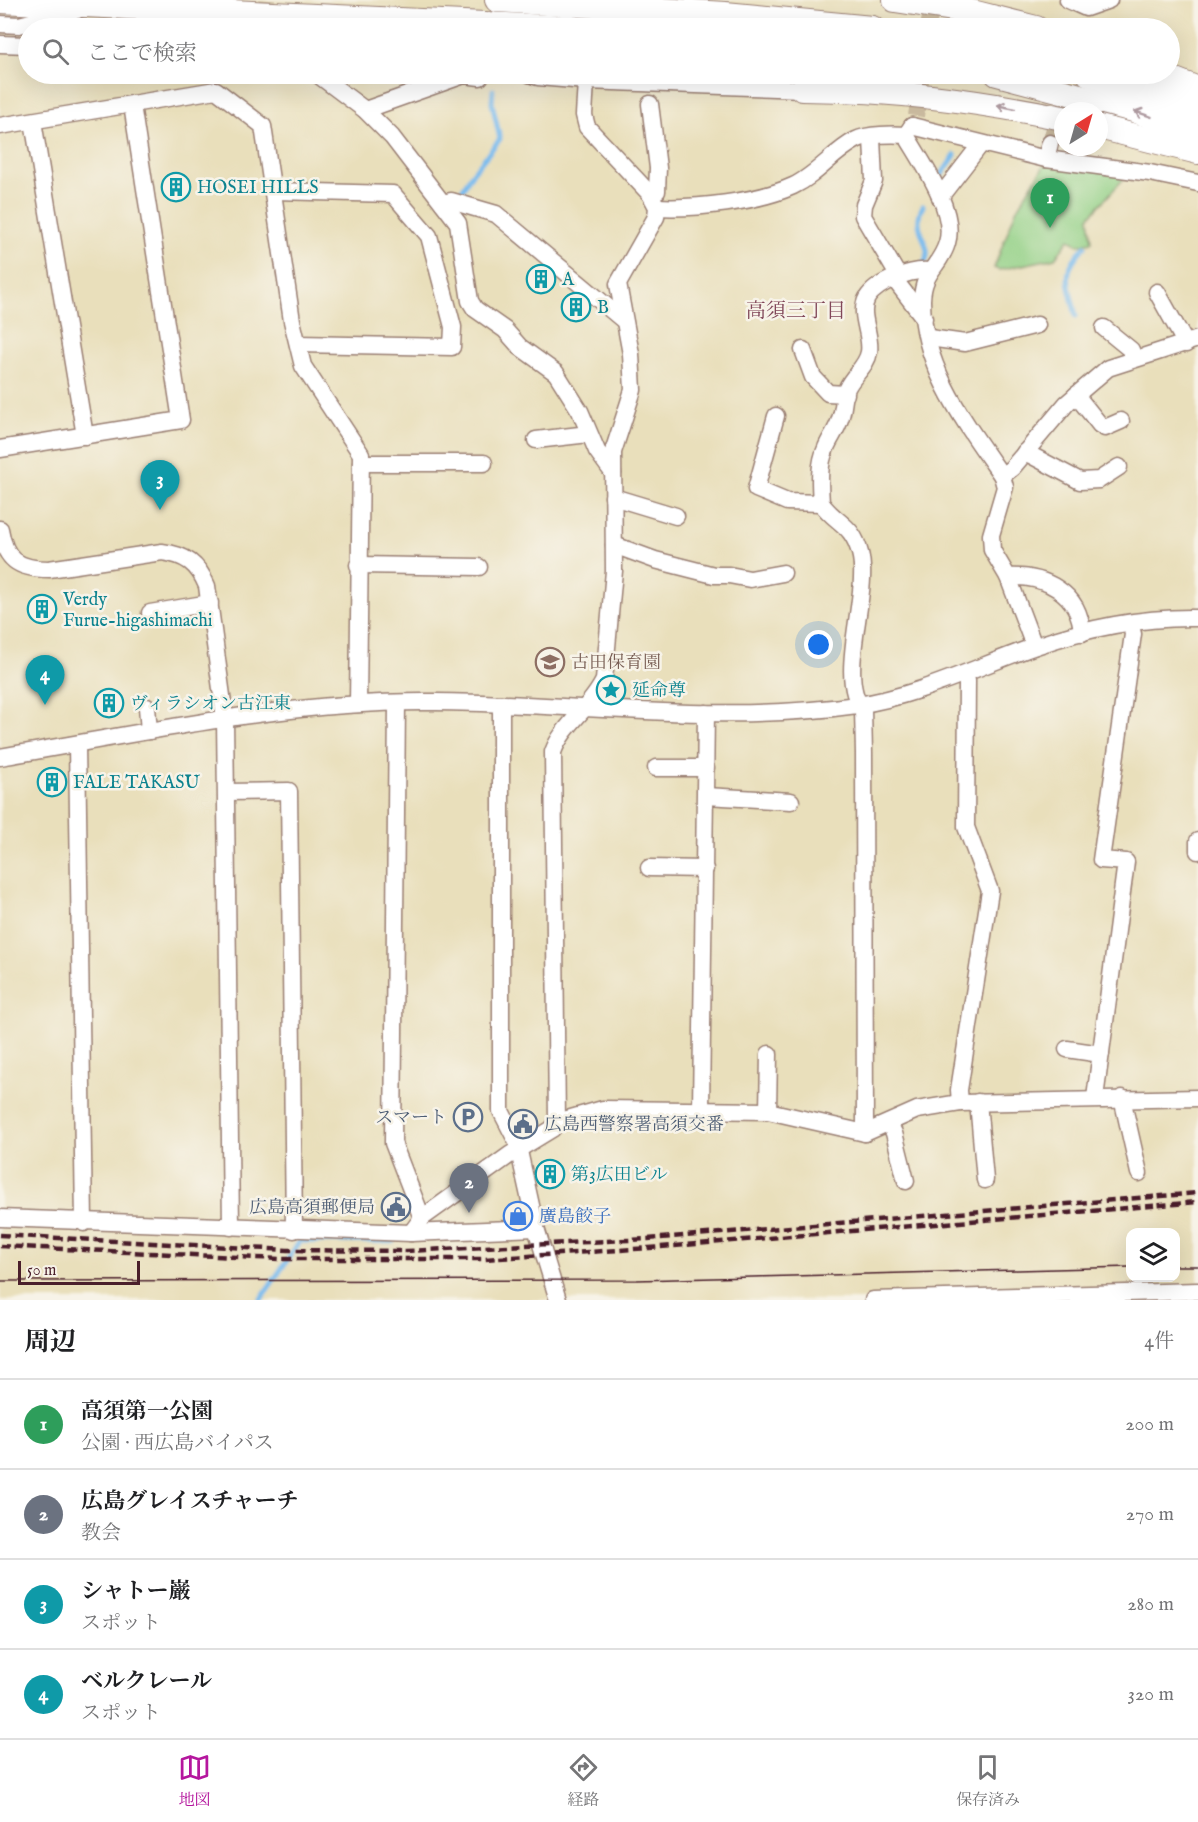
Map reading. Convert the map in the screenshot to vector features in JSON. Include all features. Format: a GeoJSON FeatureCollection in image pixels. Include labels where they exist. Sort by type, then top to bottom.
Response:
{"type":"FeatureCollection","features":[{"type":"Feature","properties":{"kind":"highway"},"geometry":{"type":"LineString","coordinates":[[497,0],[767,18]]}},
{"type":"Feature","properties":{"kind":"highway"},"geometry":{"type":"LineString","coordinates":[[895,0],[996,18]]}},
{"type":"Feature","properties":{"kind":"highway"},"geometry":{"type":"LineString","coordinates":[[0,1],[364,18]]}},
{"type":"Feature","properties":{"kind":"highway"},"geometry":{"type":"LineString","coordinates":[[1180,82],[1198,89]]}},
{"type":"Feature","properties":{"kind":"highway"},"geometry":{"type":"LineString","coordinates":[[1035,84],[1133,110],[1198,133]]}},
{"type":"Feature","properties":{"kind":"highway"},"geometry":{"type":"LineString","coordinates":[[1119,84],[1198,110]]}},
{"type":"Feature","properties":{"kind":"highway"},"geometry":{"type":"LineString","coordinates":[[802,89],[916,93],[987,103],[1054,116]]}},
{"type":"Feature","properties":{"kind":"highway"},"geometry":{"type":"LineString","coordinates":[[1108,129],[1198,152]]}},
{"type":"Feature","properties":{"kind":"street"},"geometry":{"type":"LineString","coordinates":[[1068,0],[1084,15],[1109,0]]}},
{"type":"Feature","properties":{"kind":"street"},"geometry":{"type":"LineString","coordinates":[[46,18],[96,5]]}},
{"type":"Feature","properties":{"kind":"street"},"geometry":{"type":"LineString","coordinates":[[0,24],[18,25]]}},
{"type":"Feature","properties":{"kind":"street"},"geometry":{"type":"LineString","coordinates":[[0,44],[18,45]]}},
{"type":"Feature","properties":{"kind":"street"},"geometry":{"type":"LineString","coordinates":[[330,84],[365,110],[392,137],[458,222],[470,301],[475,309],[496,323],[520,347],[556,373],[580,411],[589,434],[612,473]]}},
{"type":"Feature","properties":{"kind":"street"},"geometry":{"type":"LineString","coordinates":[[365,110],[439,84]]}},
{"type":"Feature","properties":{"kind":"street"},"geometry":{"type":"LineString","coordinates":[[411,1233],[422,1218],[552,1129],[556,1122],[553,752],[560,738],[586,708],[604,680],[611,626],[614,544],[612,473],[615,442],[633,390],[631,354],[622,319],[618,284],[656,217],[653,201],[587,127],[584,115],[586,84]]}},
{"type":"Feature","properties":{"kind":"street"},"geometry":{"type":"LineString","coordinates":[[667,84],[802,89]]}},
{"type":"Feature","properties":{"kind":"street"},"geometry":{"type":"LineString","coordinates":[[0,126],[216,90],[263,126],[303,366],[361,454],[358,704]]}},
{"type":"Feature","properties":{"kind":"street"},"geometry":{"type":"LineString","coordinates":[[650,104],[658,168],[657,191],[653,201]]}},
{"type":"Feature","properties":{"kind":"street"},"geometry":{"type":"LineString","coordinates":[[0,449],[181,420],[132,105]]}},
{"type":"Feature","properties":{"kind":"street"},"geometry":{"type":"LineString","coordinates":[[33,121],[85,436]]}},
{"type":"Feature","properties":{"kind":"street"},"geometry":{"type":"LineString","coordinates":[[653,201],[685,208],[781,190],[806,179],[858,139],[872,138],[911,126],[981,144],[1048,151],[1198,183]]}},
{"type":"Feature","properties":{"kind":"street"},"geometry":{"type":"LineString","coordinates":[[911,126],[940,197],[948,229],[948,242],[929,271],[924,284],[924,318],[952,403],[1002,476],[1005,487],[991,535],[992,550],[1008,576],[1034,646]]}},
{"type":"Feature","properties":{"kind":"street"},"geometry":{"type":"LineString","coordinates":[[872,138],[874,181],[864,205],[863,216],[898,284],[924,318]]}},
{"type":"Feature","properties":{"kind":"street"},"geometry":{"type":"LineString","coordinates":[[940,197],[981,144]]}},
{"type":"Feature","properties":{"kind":"street"},"geometry":{"type":"LineString","coordinates":[[275,191],[393,194],[429,236],[453,327],[452,347],[298,344]]}},
{"type":"Feature","properties":{"kind":"street"},"geometry":{"type":"LineString","coordinates":[[443,203],[451,201],[496,214],[622,319]]}},
{"type":"Feature","properties":{"kind":"street"},"geometry":{"type":"LineString","coordinates":[[821,503],[822,462],[825,450],[841,419],[846,394],[869,351],[863,307],[867,298],[874,290],[897,279],[919,270],[929,271]]}},
{"type":"Feature","properties":{"kind":"street"},"geometry":{"type":"LineString","coordinates":[[1002,476],[1076,395],[1108,368],[1134,358],[1192,342],[1157,292]]}},
{"type":"Feature","properties":{"kind":"street"},"geometry":{"type":"LineString","coordinates":[[929,338],[966,343],[1037,325]]}},
{"type":"Feature","properties":{"kind":"street"},"geometry":{"type":"LineString","coordinates":[[1104,328],[1131,350],[1134,358]]}},
{"type":"Feature","properties":{"kind":"street"},"geometry":{"type":"LineString","coordinates":[[803,350],[813,377],[828,393],[846,394]]}},
{"type":"Feature","properties":{"kind":"street"},"geometry":{"type":"LineString","coordinates":[[1076,395],[1105,428],[1121,421]]}},
{"type":"Feature","properties":{"kind":"street"},"geometry":{"type":"LineString","coordinates":[[776,416],[756,489],[788,502],[821,503],[852,531],[861,554],[863,575],[853,652],[859,704],[863,709],[865,1133]]}},
{"type":"Feature","properties":{"kind":"street"},"geometry":{"type":"LineString","coordinates":[[536,440],[589,434]]}},
{"type":"Feature","properties":{"kind":"street"},"geometry":{"type":"LineString","coordinates":[[1025,452],[1080,481],[1099,480],[1119,467]]}},
{"type":"Feature","properties":{"kind":"street"},"geometry":{"type":"LineString","coordinates":[[361,463],[484,464]]}},
{"type":"Feature","properties":{"kind":"street"},"geometry":{"type":"LineString","coordinates":[[613,497],[676,516]]}},
{"type":"Feature","properties":{"kind":"street"},"geometry":{"type":"LineString","coordinates":[[0,529],[5,549],[20,565],[31,569],[49,569],[162,552],[177,554],[191,561],[201,571],[207,586],[225,718],[231,1227]]}},
{"type":"Feature","properties":{"kind":"street"},"geometry":{"type":"LineString","coordinates":[[614,544],[655,560],[714,575],[729,574],[750,579],[783,573]]}},
{"type":"Feature","properties":{"kind":"street"},"geometry":{"type":"LineString","coordinates":[[358,565],[479,567]]}},
{"type":"Feature","properties":{"kind":"street"},"geometry":{"type":"LineString","coordinates":[[1008,576],[1036,577],[1060,590],[1072,602],[1082,621],[1082,633]]}},
{"type":"Feature","properties":{"kind":"street"},"geometry":{"type":"LineString","coordinates":[[150,613],[210,603]]}},
{"type":"Feature","properties":{"kind":"street"},"geometry":{"type":"LineString","coordinates":[[0,757],[225,718],[358,704],[501,704],[706,713],[773,712],[859,704],[964,674],[1034,646],[1082,633],[1130,623],[1198,618]]}},
{"type":"Feature","properties":{"kind":"street"},"geometry":{"type":"LineString","coordinates":[[1095,1098],[1126,862],[1101,860],[1133,634],[1130,623]]}},
{"type":"Feature","properties":{"kind":"street"},"geometry":{"type":"LineString","coordinates":[[960,1103],[963,1068],[990,891],[966,827],[967,681],[964,674]]}},
{"type":"Feature","properties":{"kind":"street"},"geometry":{"type":"LineString","coordinates":[[397,703],[393,1143],[422,1218]]}},
{"type":"Feature","properties":{"kind":"street"},"geometry":{"type":"LineString","coordinates":[[501,704],[501,1111],[517,1142],[536,1228],[558,1300]]}},
{"type":"Feature","properties":{"kind":"street"},"geometry":{"type":"LineString","coordinates":[[147,707],[149,731]]}},
{"type":"Feature","properties":{"kind":"street"},"geometry":{"type":"LineString","coordinates":[[701,1109],[706,713]]}},
{"type":"Feature","properties":{"kind":"street"},"geometry":{"type":"LineString","coordinates":[[77,744],[84,1223]]}},
{"type":"Feature","properties":{"kind":"street"},"geometry":{"type":"LineString","coordinates":[[656,769],[706,768]]}},
{"type":"Feature","properties":{"kind":"street"},"geometry":{"type":"LineString","coordinates":[[227,792],[289,790],[294,1230]]}},
{"type":"Feature","properties":{"kind":"street"},"geometry":{"type":"LineString","coordinates":[[706,796],[792,801]]}},
{"type":"Feature","properties":{"kind":"street"},"geometry":{"type":"LineString","coordinates":[[1198,842],[1198,850]]}},
{"type":"Feature","properties":{"kind":"street"},"geometry":{"type":"LineString","coordinates":[[649,868],[705,869]]}},
{"type":"Feature","properties":{"kind":"street"},"geometry":{"type":"LineString","coordinates":[[1066,1049],[1101,1054]]}},
{"type":"Feature","properties":{"kind":"street"},"geometry":{"type":"LineString","coordinates":[[768,1111],[769,1054]]}},
{"type":"Feature","properties":{"kind":"street"},"geometry":{"type":"LineString","coordinates":[[556,1122],[603,1109],[768,1111],[865,1133],[917,1110],[960,1103],[1095,1098],[1198,1098]]}},
{"type":"Feature","properties":{"kind":"street"},"geometry":{"type":"LineString","coordinates":[[1122,1098],[1139,1173]]}},
{"type":"Feature","properties":{"kind":"street"},"geometry":{"type":"LineString","coordinates":[[978,1102],[985,1180]]}},
{"type":"Feature","properties":{"kind":"street"},"geometry":{"type":"LineString","coordinates":[[889,1123],[894,1133],[906,1181]]}},
{"type":"Feature","properties":{"kind":"street"},"geometry":{"type":"LineString","coordinates":[[0,1218],[84,1223],[411,1233],[536,1228]]}},
{"type":"Feature","properties":{"kind":"street"},"geometry":{"type":"LineString","coordinates":[[873,1300],[1163,1296],[1198,1291]]}},
{"type":"Feature","properties":{"kind":"green space"},"geometry":{"type":"Polygon","coordinates":[[[1045,164],[1127,175],[1089,217],[1092,242],[1078,245],[1069,239],[1055,258],[999,270],[994,268],[1016,210],[1045,164]]]}},
{"type":"Feature","properties":{"kind":"waterway"},"geometry":{"type":"LineString","coordinates":[[459,195],[471,175],[500,139],[492,103],[493,90]]}},
{"type":"Feature","properties":{"kind":"waterway"},"geometry":{"type":"LineString","coordinates":[[940,177],[955,155]]}},
{"type":"Feature","properties":{"kind":"waterway"},"geometry":{"type":"LineString","coordinates":[[921,267],[926,260],[927,253],[919,223],[919,215],[923,206]]}},
{"type":"Feature","properties":{"kind":"waterway"},"geometry":{"type":"LineString","coordinates":[[1076,316],[1069,286],[1069,271],[1077,255],[1085,246]]}},
{"type":"Feature","properties":{"kind":"waterway"},"geometry":{"type":"LineString","coordinates":[[261,1299],[300,1241],[393,1241]]}},
{"type":"Feature","properties":{"kind":"tunnel"},"geometry":{"type":"LineString","coordinates":[[266,18],[267,0]]}},
{"type":"Feature","properties":{"kind":"tunnel"},"geometry":{"type":"LineString","coordinates":[[930,18],[933,0]]}},
{"type":"Feature","properties":{"kind":"tunnel"},"geometry":{"type":"LineString","coordinates":[[916,116],[921,84]]}},
{"type":"Feature","properties":{"kind":"tunnel"},"geometry":{"type":"LineString","coordinates":[[1050,143],[1066,84]]}},
{"type":"Feature","properties":{"kind":"tram line"},"geometry":{"type":"LineString","coordinates":[[1180,1266],[1198,1266]]}},
{"type":"Feature","properties":{"kind":"tram line"},"geometry":{"type":"LineString","coordinates":[[0,1281],[637,1280],[1126,1267]]}},
{"type":"Feature","properties":{"kind":"railway"},"geometry":{"type":"LineString","coordinates":[[0,1235],[287,1250],[406,1251],[648,1239],[1198,1193]]}},
{"type":"Feature","properties":{"kind":"railway"},"geometry":{"type":"LineString","coordinates":[[0,1246],[280,1259],[484,1259],[649,1248],[1198,1202]]}},
{"type":"Feature","properties":{"kind":"place","name":"HOSEI HILLS"},"geometry":{"type":"Point","coordinates":[176,187]}},
{"type":"Feature","properties":{"kind":"place","name":"高須第一公園"},"geometry":{"type":"Point","coordinates":[1050,228]}},
{"type":"Feature","properties":{"kind":"place","name":"A"},"geometry":{"type":"Point","coordinates":[541,279]}},
{"type":"Feature","properties":{"kind":"place","name":"B"},"geometry":{"type":"Point","coordinates":[576,307]}},
{"type":"Feature","properties":{"kind":"place","name":"シャトー巌"},"geometry":{"type":"Point","coordinates":[160,510]}},
{"type":"Feature","properties":{"kind":"place","name":"Verdy Furue-higashimachi"},"geometry":{"type":"Point","coordinates":[42,609]}},
{"type":"Feature","properties":{"kind":"place","name":"古田保育園"},"geometry":{"type":"Point","coordinates":[550,662]}},
{"type":"Feature","properties":{"kind":"place","name":"延命尊"},"geometry":{"type":"Point","coordinates":[611,690]}},
{"type":"Feature","properties":{"kind":"place","name":"ヴィラシオン古江東"},"geometry":{"type":"Point","coordinates":[109,703]}},
{"type":"Feature","properties":{"kind":"place","name":"ベルクレール"},"geometry":{"type":"Point","coordinates":[45,705]}},
{"type":"Feature","properties":{"kind":"place","name":"FALE TAKASU"},"geometry":{"type":"Point","coordinates":[52,782]}},
{"type":"Feature","properties":{"kind":"place","name":"スマート"},"geometry":{"type":"Point","coordinates":[468,1117]}},
{"type":"Feature","properties":{"kind":"place","name":"広島西警察署高須交番"},"geometry":{"type":"Point","coordinates":[523,1124]}},
{"type":"Feature","properties":{"kind":"place","name":"第3広田ビル"},"geometry":{"type":"Point","coordinates":[550,1174]}},
{"type":"Feature","properties":{"kind":"place","name":"広島高須郵便局"},"geometry":{"type":"Point","coordinates":[396,1207]}},
{"type":"Feature","properties":{"kind":"place","name":"広島グレイスチャーチ"},"geometry":{"type":"Point","coordinates":[469,1213]}},
{"type":"Feature","properties":{"kind":"place","name":"廣島餃子"},"geometry":{"type":"Point","coordinates":[518,1216]}},
{"type":"Feature","properties":{"kind":"district","name":"高須三丁目"},"geometry":{"type":"Point","coordinates":[796,310]}}]}
